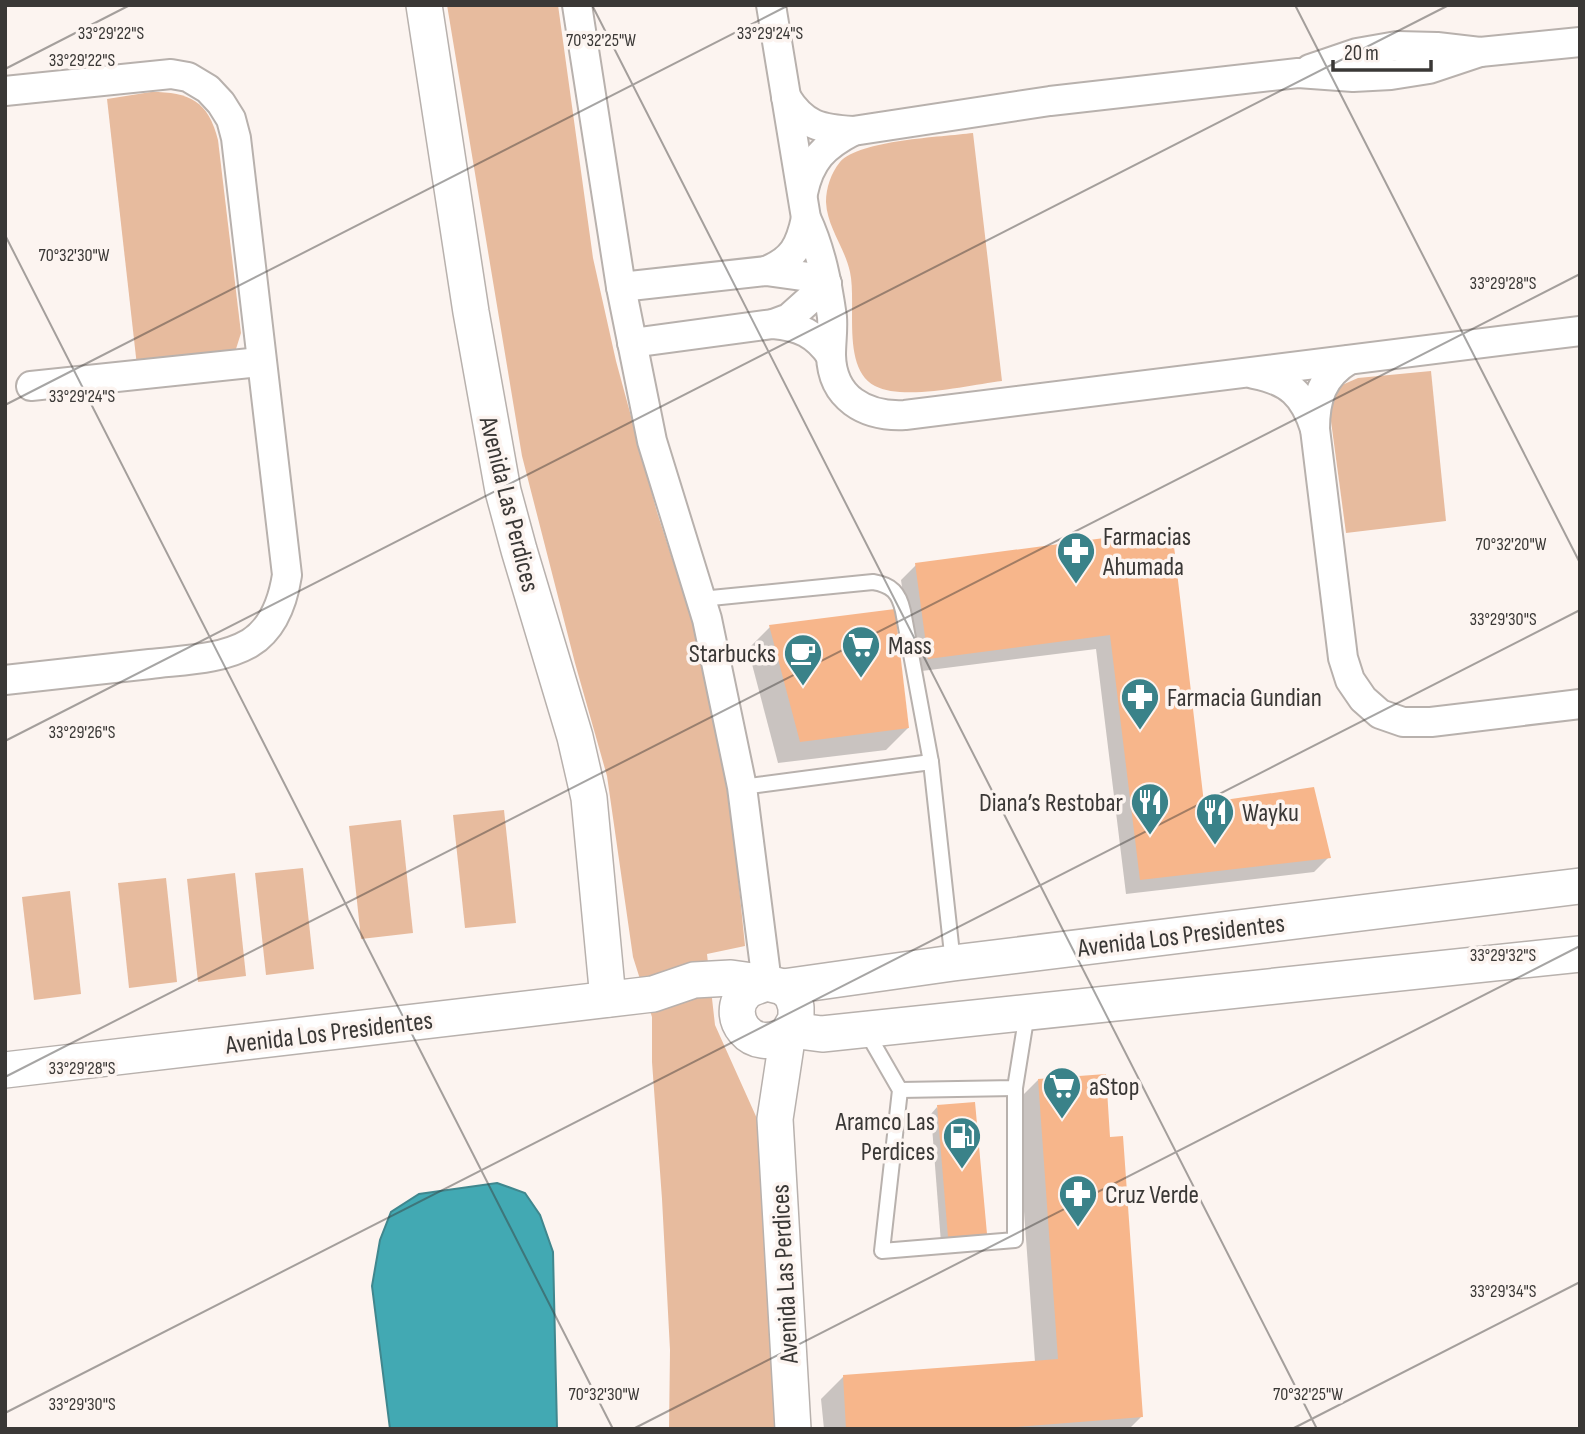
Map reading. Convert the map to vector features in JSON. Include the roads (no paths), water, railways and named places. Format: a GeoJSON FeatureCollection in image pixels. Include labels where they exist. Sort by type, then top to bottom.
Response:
{"type":"FeatureCollection","features":[{"type":"Feature","properties":{"kind":"street","name":"Avenida Las Perdices"},"geometry":{"type":"LineString","coordinates":[[424,5],[460,246],[503,491],[575,737],[587,788],[608,999]]}},
{"type":"Feature","properties":{"kind":"street"},"geometry":{"type":"LineString","coordinates":[[577,5],[632,343],[652,441],[707,619],[742,787],[775,985]]}},
{"type":"Feature","properties":{"kind":"street"},"geometry":{"type":"LineString","coordinates":[[771,5],[804,207],[827,284],[832,323],[831,356],[836,378],[844,394],[860,407],[878,414],[891,415],[1580,331]]}},
{"type":"Feature","properties":{"kind":"street"},"geometry":{"type":"LineString","coordinates":[[786,96],[801,117],[809,123],[822,128],[853,131],[1050,101],[1298,73],[1357,53],[1397,46],[1480,52],[1580,42]]}},
{"type":"Feature","properties":{"kind":"street"},"geometry":{"type":"LineString","coordinates":[[5,91],[171,74],[188,77],[208,89],[231,119],[236,138],[260,362],[287,575],[283,599],[268,626],[252,642],[233,652],[5,680]]}},
{"type":"Feature","properties":{"kind":"street"},"geometry":{"type":"LineString","coordinates":[[766,271],[787,260],[801,240],[806,179],[817,158],[825,147],[853,131]]}},
{"type":"Feature","properties":{"kind":"street"},"geometry":{"type":"LineString","coordinates":[[621,287],[766,271],[809,276],[827,284]]}},
{"type":"Feature","properties":{"kind":"street"},"geometry":{"type":"LineString","coordinates":[[773,324],[789,318],[827,284]]}},
{"type":"Feature","properties":{"kind":"street"},"geometry":{"type":"LineString","coordinates":[[632,343],[773,324],[790,325],[813,335],[831,356]]}},
{"type":"Feature","properties":{"kind":"street"},"geometry":{"type":"LineString","coordinates":[[1349,360],[1336,368],[1323,385],[1315,410],[1315,429],[1343,658],[1350,680],[1371,708],[1391,719],[1416,722],[1580,704]]}},
{"type":"Feature","properties":{"kind":"street"},"geometry":{"type":"LineString","coordinates":[[31,386],[260,362]]}},
{"type":"Feature","properties":{"kind":"street"},"geometry":{"type":"LineString","coordinates":[[1247,372],[1286,384],[1306,405],[1315,429]]}},
{"type":"Feature","properties":{"kind":"street","name":"Avenida Los Presidentes"},"geometry":{"type":"LineString","coordinates":[[5,1069],[653,994],[694,980],[730,978],[775,985],[1580,886]]}},
{"type":"Feature","properties":{"kind":"street"},"geometry":{"type":"LineString","coordinates":[[789,1031],[822,1034],[865,1030],[1580,954]]}},
{"type":"Feature","properties":{"kind":"street"},"geometry":{"type":"LineString","coordinates":[[775,985],[792,995],[796,1019],[789,1031],[777,1040],[764,1042],[745,1027],[739,1003],[746,992],[775,985]]}},
{"type":"Feature","properties":{"kind":"street","name":"Avenida Los Presidentes"},"geometry":{"type":"LineString","coordinates":[[653,994],[707,1002],[745,1027]]}},
{"type":"Feature","properties":{"kind":"street","name":"Avenida Las Perdices"},"geometry":{"type":"LineString","coordinates":[[745,1027],[775,1119]]}},
{"type":"Feature","properties":{"kind":"street","name":"Avenida Las Perdices"},"geometry":{"type":"LineString","coordinates":[[789,1031],[775,1119],[793,1429]]}},
{"type":"Feature","properties":{"kind":"lane"},"geometry":{"type":"LineString","coordinates":[[701,600],[873,582],[887,586],[900,597],[931,762],[953,963]]}},
{"type":"Feature","properties":{"kind":"lane"},"geometry":{"type":"LineString","coordinates":[[742,787],[931,762]]}},
{"type":"Feature","properties":{"kind":"lane"},"geometry":{"type":"LineString","coordinates":[[865,1030],[900,1090],[881,1251],[1015,1240],[1015,1088],[1027,1013]]}},
{"type":"Feature","properties":{"kind":"lane"},"geometry":{"type":"LineString","coordinates":[[900,1090],[1015,1088]]}},
{"type":"Feature","properties":{"kind":"water"},"geometry":{"type":"Polygon","coordinates":[[[497,1183],[525,1193],[540,1215],[553,1252],[557,1429],[390,1429],[372,1286],[380,1240],[391,1212],[419,1194],[497,1183]]]}},
{"type":"Feature","properties":{"kind":"place","name":"Farmacias Ahumada"},"geometry":{"type":"Point","coordinates":[1076,585]}},
{"type":"Feature","properties":{"kind":"place","name":"Mass"},"geometry":{"type":"Point","coordinates":[861,679]}},
{"type":"Feature","properties":{"kind":"place","name":"Starbucks"},"geometry":{"type":"Point","coordinates":[803,687]}},
{"type":"Feature","properties":{"kind":"place","name":"Farmacia Gundian"},"geometry":{"type":"Point","coordinates":[1140,731]}},
{"type":"Feature","properties":{"kind":"place","name":"Diana’s Restobar"},"geometry":{"type":"Point","coordinates":[1150,836]}},
{"type":"Feature","properties":{"kind":"place","name":"Wayku"},"geometry":{"type":"Point","coordinates":[1215,846]}},
{"type":"Feature","properties":{"kind":"place","name":"aStop"},"geometry":{"type":"Point","coordinates":[1062,1120]}},
{"type":"Feature","properties":{"kind":"place","name":"Aramco Las Perdices"},"geometry":{"type":"Point","coordinates":[962,1170]}},
{"type":"Feature","properties":{"kind":"place","name":"Cruz Verde"},"geometry":{"type":"Point","coordinates":[1078,1228]}}]}
